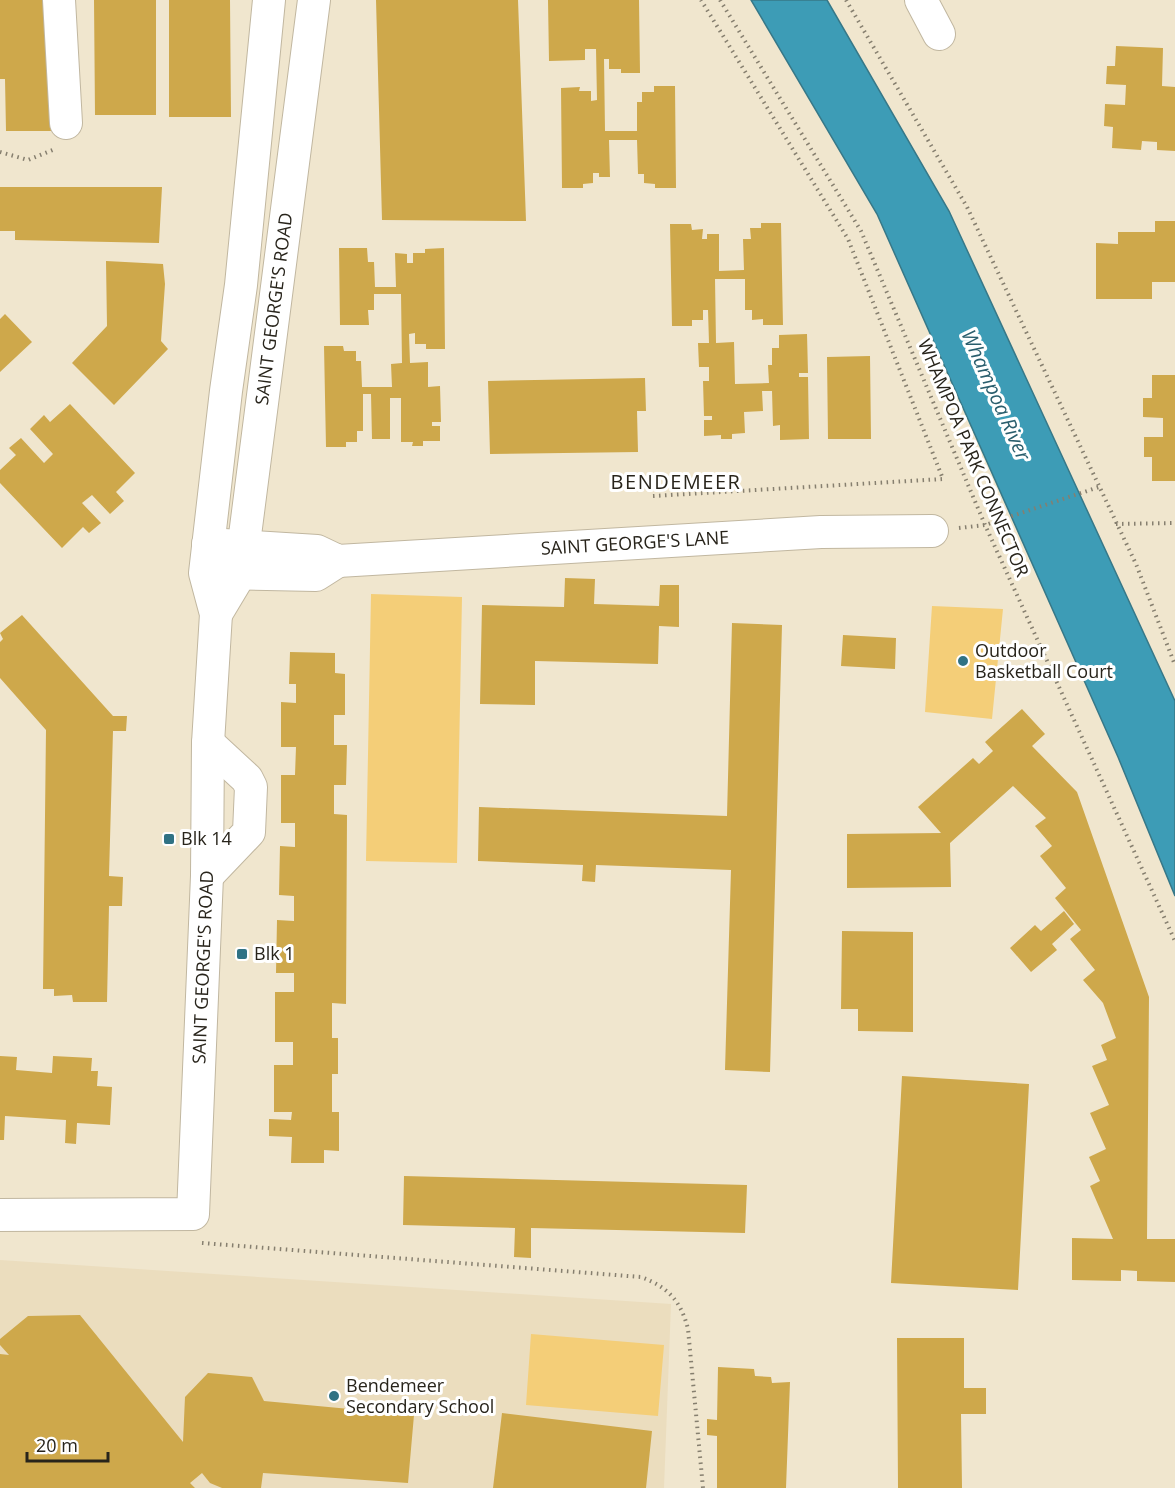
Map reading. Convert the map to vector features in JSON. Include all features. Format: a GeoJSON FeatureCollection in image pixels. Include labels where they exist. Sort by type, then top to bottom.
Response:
{"type":"FeatureCollection","features":[{"type":"Feature","properties":{"kind":"street"},"geometry":{"type":"LineString","coordinates":[[59,0],[66,123]]}},
{"type":"Feature","properties":{"kind":"street","name":"SAINT GEORGE'S ROAD"},"geometry":{"type":"LineString","coordinates":[[193,1228],[207,876],[208,743],[216,614],[207,559],[241,285],[269,0]]}},
{"type":"Feature","properties":{"kind":"street","name":"SAINT GEORGE'S ROAD"},"geometry":{"type":"LineString","coordinates":[[216,614],[241,560],[314,0]]}},
{"type":"Feature","properties":{"kind":"street"},"geometry":{"type":"LineString","coordinates":[[921,0],[939,34]]}},
{"type":"Feature","properties":{"kind":"street"},"geometry":{"type":"LineString","coordinates":[[249,496],[274,533],[291,549]]}},
{"type":"Feature","properties":{"kind":"street","name":"SAINT GEORGE'S LANE"},"geometry":{"type":"LineString","coordinates":[[241,560],[291,549],[317,551],[338,561],[821,532],[932,531]]}},
{"type":"Feature","properties":{"kind":"street","name":"SAINT GEORGE'S LANE"},"geometry":{"type":"LineString","coordinates":[[207,559],[241,560],[316,575],[338,561]]}},
{"type":"Feature","properties":{"kind":"street"},"geometry":{"type":"LineString","coordinates":[[207,876],[249,832],[251,797],[248,779],[208,743]]}},
{"type":"Feature","properties":{"kind":"street"},"geometry":{"type":"LineString","coordinates":[[0,1215],[193,1228]]}},
{"type":"Feature","properties":{"kind":"path"},"geometry":{"type":"LineString","coordinates":[[653,496],[943,479],[848,240],[701,0]]}},
{"type":"Feature","properties":{"kind":"path","name":"WHAMPOA PARK CONNECTOR"},"geometry":{"type":"LineString","coordinates":[[720,0],[861,231],[985,525],[1175,941]]}},
{"type":"Feature","properties":{"kind":"path"},"geometry":{"type":"LineString","coordinates":[[846,0],[967,207],[1136,564],[1175,665]]}},
{"type":"Feature","properties":{"kind":"path"},"geometry":{"type":"LineString","coordinates":[[0,152],[28,160],[67,144],[66,123]]}},
{"type":"Feature","properties":{"kind":"path"},"geometry":{"type":"LineString","coordinates":[[985,525],[1099,487]]}},
{"type":"Feature","properties":{"kind":"path"},"geometry":{"type":"LineString","coordinates":[[1116,524],[1175,523]]}},
{"type":"Feature","properties":{"kind":"path"},"geometry":{"type":"LineString","coordinates":[[193,1228],[641,1277],[658,1283],[673,1295],[683,1311],[688,1329],[704,1488]]}},
{"type":"Feature","properties":{"kind":"shaded area"},"geometry":{"type":"Polygon","coordinates":[[[371,594],[462,597],[457,863],[366,861],[371,594]]]}},
{"type":"Feature","properties":{"kind":"shaded area","name":"Outdoor Basketball Court"},"geometry":{"type":"Polygon","coordinates":[[[932,606],[1003,609],[992,719],[925,712],[932,606]]]}},
{"type":"Feature","properties":{"kind":"shaded area","name":"Bendemeer Secondary School"},"geometry":{"type":"Polygon","coordinates":[[[0,1260],[671,1304],[664,1488],[0,1488],[0,1260]]]}},
{"type":"Feature","properties":{"kind":"shaded area"},"geometry":{"type":"Polygon","coordinates":[[[531,1334],[664,1345],[658,1416],[526,1405],[531,1334]]]}},
{"type":"Feature","properties":{"kind":"water","name":"Whampoa River"},"geometry":{"type":"Polygon","coordinates":[[[751,0],[827,0],[949,211],[1175,701],[1175,896],[1118,757],[877,214],[751,0]]]}},
{"type":"Feature","properties":{"kind":"building"},"geometry":{"type":"Polygon","coordinates":[[[0,0],[54,0],[56,131],[6,131],[5,79],[0,79],[0,0]]]}},
{"type":"Feature","properties":{"kind":"building"},"geometry":{"type":"Polygon","coordinates":[[[94,0],[156,0],[156,115],[95,115],[94,0]]]}},
{"type":"Feature","properties":{"kind":"building"},"geometry":{"type":"Polygon","coordinates":[[[169,0],[230,0],[231,117],[169,117],[169,0]]]}},
{"type":"Feature","properties":{"kind":"building"},"geometry":{"type":"Polygon","coordinates":[[[376,0],[518,0],[526,221],[382,220],[376,0]]]}},
{"type":"Feature","properties":{"kind":"building"},"geometry":{"type":"Polygon","coordinates":[[[548,0],[639,0],[640,73],[621,73],[621,69],[609,69],[609,59],[604,59],[605,131],[637,131],[637,102],[642,102],[642,92],[654,92],[654,86],[675,86],[676,188],[655,188],[655,184],[644,183],[644,174],[638,174],[637,140],[609,140],[610,177],[599,177],[599,173],[593,173],[593,183],[583,184],[583,188],[562,188],[561,88],[580,87],[579,91],[591,91],[591,101],[597,100],[596,49],[585,49],[585,60],[549,61],[548,0]]]}},
{"type":"Feature","properties":{"kind":"building"},"geometry":{"type":"Polygon","coordinates":[[[1116,46],[1163,48],[1162,86],[1175,87],[1175,151],[1157,150],[1157,142],[1142,141],[1141,150],[1112,148],[1113,127],[1104,126],[1105,104],[1125,105],[1126,85],[1106,84],[1107,66],[1115,66],[1116,46]]]}},
{"type":"Feature","properties":{"kind":"building"},"geometry":{"type":"Polygon","coordinates":[[[0,187],[162,187],[159,243],[15,240],[15,231],[0,231],[0,187]]]}},
{"type":"Feature","properties":{"kind":"building"},"geometry":{"type":"Polygon","coordinates":[[[1155,221],[1175,221],[1175,282],[1152,282],[1152,299],[1096,299],[1096,243],[1118,244],[1118,232],[1155,232],[1155,221]]]}},
{"type":"Feature","properties":{"kind":"building"},"geometry":{"type":"Polygon","coordinates":[[[761,223],[781,223],[783,325],[763,325],[763,319],[752,320],[752,310],[745,310],[745,279],[715,279],[716,343],[734,342],[735,384],[769,383],[768,365],[772,365],[772,348],[779,348],[779,335],[807,334],[808,373],[799,373],[799,377],[808,377],[809,439],[780,440],[780,425],[773,426],[772,391],[762,391],[763,411],[744,412],[745,433],[732,434],[732,439],[721,439],[721,435],[704,436],[704,420],[712,420],[712,416],[704,416],[703,381],[709,381],[709,367],[699,367],[698,343],[709,343],[708,310],[703,310],[703,320],[692,320],[692,326],[672,326],[670,224],[691,224],[692,230],[703,229],[702,239],[707,239],[707,234],[719,234],[719,271],[744,270],[743,239],[751,239],[750,228],[761,228],[761,223]]]}},
{"type":"Feature","properties":{"kind":"building"},"geometry":{"type":"Polygon","coordinates":[[[339,248],[367,248],[368,262],[374,262],[375,287],[396,287],[395,253],[407,254],[407,263],[413,263],[413,253],[425,253],[425,249],[444,248],[445,349],[426,349],[426,344],[415,344],[415,333],[409,334],[410,363],[428,362],[428,387],[440,386],[441,422],[432,422],[432,426],[440,426],[440,441],[423,441],[423,446],[412,446],[413,442],[401,442],[401,398],[390,398],[390,439],[372,439],[371,394],[363,394],[363,431],[357,431],[357,442],[346,442],[346,447],[326,447],[324,346],[343,346],[344,351],[356,351],[356,361],[361,361],[362,387],[392,387],[391,364],[402,363],[401,294],[374,294],[374,310],[368,310],[369,325],[340,325],[339,248]]]}},
{"type":"Feature","properties":{"kind":"building"},"geometry":{"type":"Polygon","coordinates":[[[106,261],[163,264],[165,284],[161,341],[168,349],[114,405],[72,363],[107,326],[106,261]]]}},
{"type":"Feature","properties":{"kind":"building"},"geometry":{"type":"Polygon","coordinates":[[[5,314],[32,342],[0,372],[0,319],[5,314]]]}},
{"type":"Feature","properties":{"kind":"building"},"geometry":{"type":"Polygon","coordinates":[[[870,356],[871,439],[828,439],[827,357],[870,356]]]}},
{"type":"Feature","properties":{"kind":"building"},"geometry":{"type":"Polygon","coordinates":[[[1152,375],[1175,375],[1175,481],[1152,481],[1152,457],[1144,457],[1144,437],[1163,437],[1163,418],[1143,417],[1143,398],[1152,398],[1152,375]]]}},
{"type":"Feature","properties":{"kind":"building"},"geometry":{"type":"Polygon","coordinates":[[[645,378],[646,411],[637,411],[638,452],[490,454],[488,381],[645,378]]]}},
{"type":"Feature","properties":{"kind":"building"},"geometry":{"type":"Polygon","coordinates":[[[70,404],[135,473],[116,492],[124,501],[110,514],[92,495],[82,503],[101,523],[89,533],[83,527],[62,548],[0,483],[0,470],[16,455],[9,448],[21,438],[44,463],[53,454],[30,429],[44,415],[50,422],[70,404]]]}},
{"type":"Feature","properties":{"kind":"building"},"geometry":{"type":"Polygon","coordinates":[[[565,578],[595,579],[594,604],[659,606],[660,585],[679,585],[679,627],[659,626],[658,664],[535,661],[535,705],[480,704],[482,605],[564,607],[565,578]]]}},
{"type":"Feature","properties":{"kind":"building"},"geometry":{"type":"Polygon","coordinates":[[[22,615],[113,716],[127,716],[126,731],[113,731],[109,876],[123,877],[122,906],[109,906],[107,1002],[73,1002],[72,995],[54,996],[54,989],[43,989],[46,730],[0,678],[0,642],[3,639],[0,633],[22,615]]]}},
{"type":"Feature","properties":{"kind":"building"},"geometry":{"type":"Polygon","coordinates":[[[732,623],[782,625],[770,1072],[725,1070],[731,870],[596,865],[595,882],[582,881],[583,865],[478,861],[479,807],[727,816],[732,623]]]}},
{"type":"Feature","properties":{"kind":"building"},"geometry":{"type":"Polygon","coordinates":[[[843,635],[896,638],[895,669],[841,666],[843,635]]]}},
{"type":"Feature","properties":{"kind":"building"},"geometry":{"type":"Polygon","coordinates":[[[290,652],[335,653],[335,673],[345,674],[345,715],[334,715],[334,745],[347,745],[346,785],[334,785],[334,814],[347,815],[346,1004],[332,1003],[332,1038],[338,1038],[338,1074],[332,1074],[332,1112],[339,1112],[339,1151],[324,1150],[324,1163],[291,1163],[292,1137],[269,1136],[269,1119],[291,1120],[292,1112],[274,1112],[274,1065],[293,1065],[293,1042],[275,1042],[275,992],[294,992],[294,973],[276,973],[277,920],[294,921],[294,896],[279,895],[280,846],[295,847],[295,823],[281,823],[281,775],[295,775],[296,747],[281,747],[281,702],[296,703],[296,684],[289,684],[290,652]]]}},
{"type":"Feature","properties":{"kind":"building"},"geometry":{"type":"Polygon","coordinates":[[[1022,709],[1045,734],[1032,746],[1077,792],[1149,997],[1147,1239],[1175,1239],[1175,1282],[1137,1281],[1137,1271],[1121,1270],[1121,1281],[1072,1280],[1072,1238],[1113,1239],[1090,1186],[1100,1181],[1089,1157],[1106,1149],[1090,1113],[1109,1105],[1092,1066],[1107,1060],[1101,1045],[1116,1038],[1103,1003],[1083,980],[1095,970],[1070,939],[1081,930],[1055,898],[1066,888],[1040,856],[1052,846],[1035,826],[1046,818],[1013,786],[950,843],[951,887],[847,888],[847,834],[941,833],[918,807],[973,758],[979,764],[993,751],[985,742],[1022,709]]]}},
{"type":"Feature","properties":{"kind":"building"},"geometry":{"type":"Polygon","coordinates":[[[1064,911],[1074,924],[1052,944],[1057,950],[1031,972],[1010,948],[1035,925],[1041,931],[1064,911]]]}},
{"type":"Feature","properties":{"kind":"building"},"geometry":{"type":"Polygon","coordinates":[[[842,931],[913,932],[913,1032],[858,1031],[858,1009],[841,1009],[842,931]]]}},
{"type":"Feature","properties":{"kind":"building"},"geometry":{"type":"Polygon","coordinates":[[[0,1056],[17,1057],[16,1070],[52,1073],[53,1056],[92,1058],[91,1071],[98,1071],[97,1086],[112,1087],[110,1125],[77,1123],[76,1144],[65,1143],[66,1120],[5,1116],[4,1140],[0,1140],[0,1056]]]}},
{"type":"Feature","properties":{"kind":"building"},"geometry":{"type":"Polygon","coordinates":[[[902,1076],[1029,1084],[1018,1290],[891,1283],[902,1076]]]}},
{"type":"Feature","properties":{"kind":"building"},"geometry":{"type":"Polygon","coordinates":[[[404,1176],[747,1185],[745,1233],[531,1228],[531,1258],[514,1257],[515,1228],[403,1225],[404,1176]]]}},
{"type":"Feature","properties":{"kind":"building"},"geometry":{"type":"Polygon","coordinates":[[[80,1315],[183,1442],[185,1397],[208,1373],[252,1377],[264,1401],[414,1415],[408,1483],[263,1473],[261,1488],[222,1488],[210,1483],[202,1473],[190,1483],[195,1488],[0,1488],[0,1354],[9,1355],[0,1345],[0,1339],[28,1316],[80,1315]]]}},
{"type":"Feature","properties":{"kind":"building"},"geometry":{"type":"Polygon","coordinates":[[[897,1338],[964,1338],[964,1388],[986,1388],[986,1414],[961,1414],[962,1488],[898,1488],[897,1338]]]}},
{"type":"Feature","properties":{"kind":"building"},"geometry":{"type":"Polygon","coordinates":[[[718,1367],[754,1369],[755,1376],[771,1377],[772,1383],[790,1382],[786,1488],[717,1488],[717,1436],[707,1435],[707,1419],[717,1420],[718,1367]]]}},
{"type":"Feature","properties":{"kind":"building"},"geometry":{"type":"Polygon","coordinates":[[[502,1413],[652,1431],[646,1488],[493,1488],[502,1413]]]}},
{"type":"Feature","properties":{"kind":"place","name":"Outdoor Basketball Court"},"geometry":{"type":"Point","coordinates":[963,661]}},
{"type":"Feature","properties":{"kind":"place","name":"Blk 14"},"geometry":{"type":"Point","coordinates":[169,839]}},
{"type":"Feature","properties":{"kind":"place","name":"Blk 1"},"geometry":{"type":"Point","coordinates":[242,954]}},
{"type":"Feature","properties":{"kind":"place","name":"Bendemeer Secondary School"},"geometry":{"type":"Point","coordinates":[334,1396]}},
{"type":"Feature","properties":{"kind":"district","name":"BENDEMEER"},"geometry":{"type":"Point","coordinates":[676,482]}}]}
